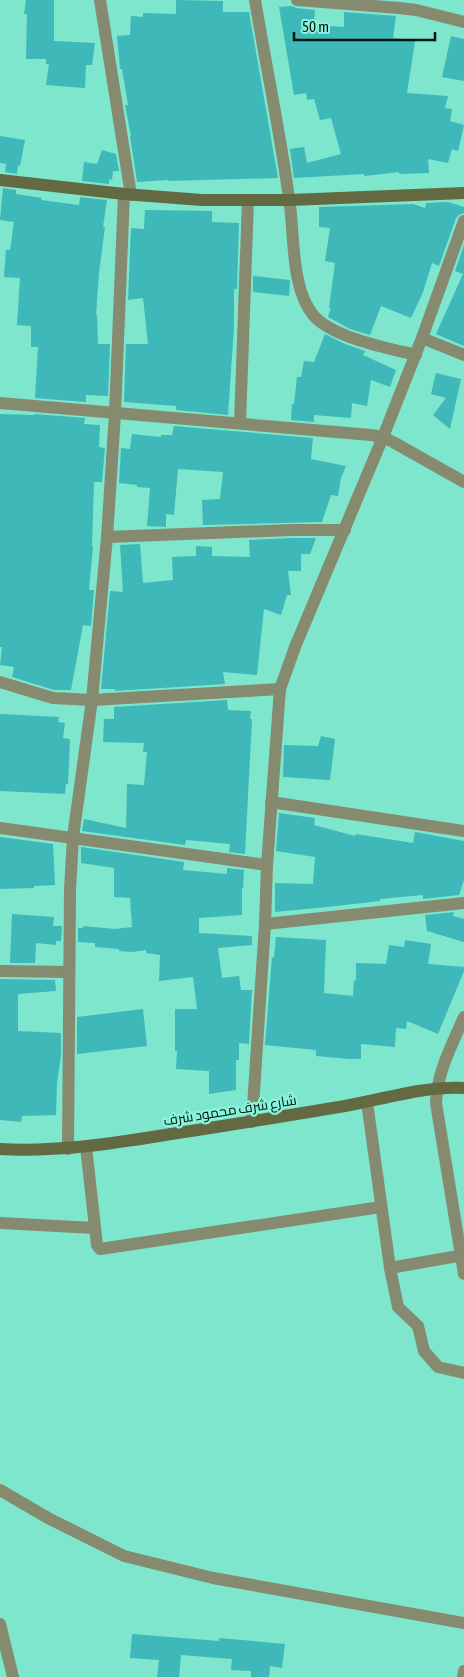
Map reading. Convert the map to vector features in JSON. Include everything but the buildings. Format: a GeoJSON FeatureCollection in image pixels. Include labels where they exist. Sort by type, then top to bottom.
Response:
{"type":"FeatureCollection","features":[{"type":"Feature","properties":{"kind":"street"},"geometry":{"type":"LineString","coordinates":[[68,1149],[70,890],[73,837],[92,700],[106,537],[128,195],[100,0]]}},
{"type":"Feature","properties":{"kind":"street"},"geometry":{"type":"LineString","coordinates":[[255,0],[290,200],[297,274],[306,304],[314,316],[329,327],[368,343],[416,355]]}},
{"type":"Feature","properties":{"kind":"street"},"geometry":{"type":"LineString","coordinates":[[297,0],[417,5],[464,22]]}},
{"type":"Feature","properties":{"kind":"street"},"geometry":{"type":"LineString","coordinates":[[0,180],[128,195],[202,200],[290,200],[464,193]]}},
{"type":"Feature","properties":{"kind":"street"},"geometry":{"type":"LineString","coordinates":[[240,423],[248,200]]}},
{"type":"Feature","properties":{"kind":"street"},"geometry":{"type":"LineString","coordinates":[[252,1122],[265,924],[266,865],[280,690],[295,647],[384,437],[416,355],[464,221]]}},
{"type":"Feature","properties":{"kind":"street"},"geometry":{"type":"LineString","coordinates":[[422,338],[464,355]]}},
{"type":"Feature","properties":{"kind":"street"},"geometry":{"type":"LineString","coordinates":[[0,403],[384,437],[464,482]]}},
{"type":"Feature","properties":{"kind":"street"},"geometry":{"type":"LineString","coordinates":[[106,537],[292,530],[345,530]]}},
{"type":"Feature","properties":{"kind":"street"},"geometry":{"type":"LineString","coordinates":[[0,682],[53,698],[92,700],[280,690]]}},
{"type":"Feature","properties":{"kind":"street"},"geometry":{"type":"LineString","coordinates":[[271,802],[464,831]]}},
{"type":"Feature","properties":{"kind":"street"},"geometry":{"type":"LineString","coordinates":[[0,828],[266,865]]}},
{"type":"Feature","properties":{"kind":"street"},"geometry":{"type":"LineString","coordinates":[[265,924],[464,904]]}},
{"type":"Feature","properties":{"kind":"street"},"geometry":{"type":"LineString","coordinates":[[0,972],[69,972]]}},
{"type":"Feature","properties":{"kind":"street"},"geometry":{"type":"LineString","coordinates":[[464,1017],[440,1075],[437,1089],[437,1111],[464,1274]]}},
{"type":"Feature","properties":{"kind":"street","name":"شارع شرف محمود شرف"},"geometry":{"type":"LineString","coordinates":[[0,1149],[27,1150],[86,1147],[252,1122],[437,1089],[464,1088]]}},
{"type":"Feature","properties":{"kind":"street"},"geometry":{"type":"LineString","coordinates":[[367,1102],[390,1268],[398,1307],[418,1326],[424,1351],[438,1367],[464,1374]]}},
{"type":"Feature","properties":{"kind":"street"},"geometry":{"type":"LineString","coordinates":[[86,1147],[97,1245],[101,1249],[381,1207]]}},
{"type":"Feature","properties":{"kind":"street"},"geometry":{"type":"LineString","coordinates":[[0,1223],[95,1228]]}},
{"type":"Feature","properties":{"kind":"street"},"geometry":{"type":"LineString","coordinates":[[390,1268],[462,1255]]}},
{"type":"Feature","properties":{"kind":"street"},"geometry":{"type":"LineString","coordinates":[[0,1490],[48,1518],[124,1556],[213,1578],[464,1623]]}},
{"type":"Feature","properties":{"kind":"street"},"geometry":{"type":"LineString","coordinates":[[0,1624],[13,1677]]}},
{"type":"Feature","properties":{"kind":"street"},"geometry":{"type":"LineString","coordinates":[[463,1677],[464,1671]]}}]}
